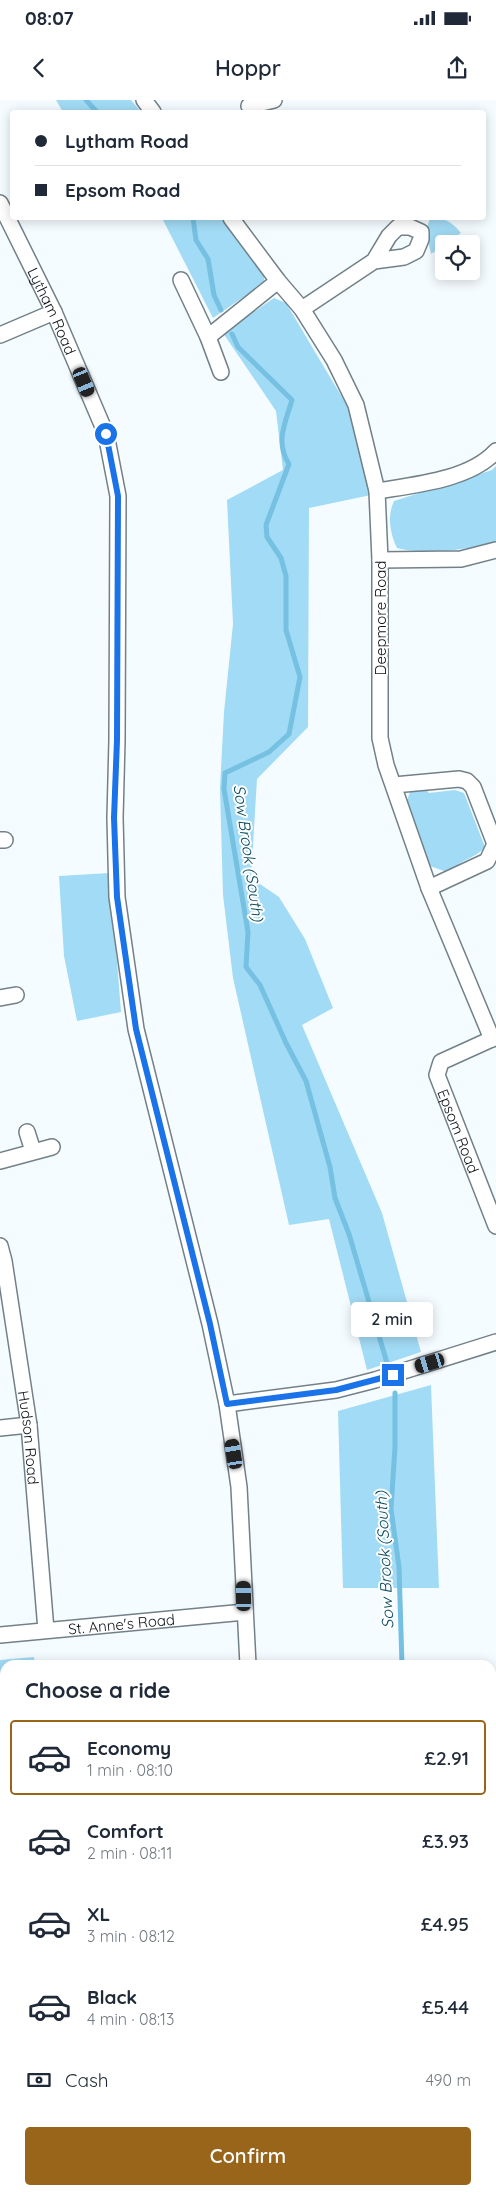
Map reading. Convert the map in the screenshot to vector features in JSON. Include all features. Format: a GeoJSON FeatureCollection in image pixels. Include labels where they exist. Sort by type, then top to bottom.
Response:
{"type":"FeatureCollection","features":[{"type":"Feature","properties":{"kind":"street"},"geometry":{"type":"LineString","coordinates":[[248,106],[274,100]]}},
{"type":"Feature","properties":{"kind":"street","name":"Lytham Road"},"geometry":{"type":"LineString","coordinates":[[0,204],[54,312],[106,434],[118,496],[117,740],[114,818],[117,897],[136,1029],[210,1324],[227,1404],[239,1488],[244,1548],[248,1660]]}},
{"type":"Feature","properties":{"kind":"street","name":"Deepmore Road"},"geometry":{"type":"LineString","coordinates":[[232,220],[278,281],[302,309],[334,360],[356,405],[377,491],[380,560],[380,738],[386,765],[429,888],[494,1038]]}},
{"type":"Feature","properties":{"kind":"street"},"geometry":{"type":"LineString","coordinates":[[302,309],[374,262]]}},
{"type":"Feature","properties":{"kind":"street"},"geometry":{"type":"LineString","coordinates":[[181,280],[208,337],[221,372]]}},
{"type":"Feature","properties":{"kind":"street"},"geometry":{"type":"LineString","coordinates":[[208,337],[278,281]]}},
{"type":"Feature","properties":{"kind":"street"},"geometry":{"type":"LineString","coordinates":[[0,335],[54,312]]}},
{"type":"Feature","properties":{"kind":"street"},"geometry":{"type":"LineString","coordinates":[[377,491],[406,487],[465,473],[478,468],[496,451]]}},
{"type":"Feature","properties":{"kind":"street"},"geometry":{"type":"LineString","coordinates":[[380,560],[461,559],[496,550]]}},
{"type":"Feature","properties":{"kind":"street"},"geometry":{"type":"LineString","coordinates":[[394,785],[459,779],[467,781],[473,787],[495,844],[487,862],[429,888]]}},
{"type":"Feature","properties":{"kind":"street"},"geometry":{"type":"LineString","coordinates":[[0,998],[16,994]]}},
{"type":"Feature","properties":{"kind":"street","name":"Epsom Road"},"geometry":{"type":"LineString","coordinates":[[494,1038],[441,1062],[437,1075],[496,1226]]}},
{"type":"Feature","properties":{"kind":"street"},"geometry":{"type":"LineString","coordinates":[[27,1132],[33,1151]]}},
{"type":"Feature","properties":{"kind":"street"},"geometry":{"type":"LineString","coordinates":[[0,1161],[52,1147]]}},
{"type":"Feature","properties":{"kind":"street","name":"Hudson Road"},"geometry":{"type":"LineString","coordinates":[[1,1256],[29,1425],[46,1630]]}},
{"type":"Feature","properties":{"kind":"street"},"geometry":{"type":"LineString","coordinates":[[227,1404],[336,1390],[375,1380],[496,1342]]}},
{"type":"Feature","properties":{"kind":"street"},"geometry":{"type":"LineString","coordinates":[[0,1428],[29,1425]]}},
{"type":"Feature","properties":{"kind":"street","name":"St. Anne's Road"},"geometry":{"type":"LineString","coordinates":[[0,1635],[245,1612]]}},
{"type":"Feature","properties":{"kind":"shaded area"},"geometry":{"type":"Polygon","coordinates":[[[56,100],[131,100],[139,110],[62,110],[56,100]]]}},
{"type":"Feature","properties":{"kind":"shaded area"},"geometry":{"type":"Polygon","coordinates":[[[163,220],[224,220],[264,272],[264,283],[213,318],[163,220]]]}},
{"type":"Feature","properties":{"kind":"shaded area"},"geometry":{"type":"Polygon","coordinates":[[[429,220],[448,221],[461,233],[458,235],[435,235],[435,251],[431,254],[426,231],[429,220]]]}},
{"type":"Feature","properties":{"kind":"shaded area"},"geometry":{"type":"Polygon","coordinates":[[[274,298],[286,303],[349,409],[371,495],[309,508],[308,727],[257,779],[251,878],[279,897],[305,939],[333,1008],[302,1025],[382,1213],[421,1352],[367,1370],[329,1219],[289,1225],[233,978],[223,895],[220,788],[224,712],[233,624],[227,500],[283,470],[276,411],[223,333],[274,298]]]}},
{"type":"Feature","properties":{"kind":"shaded area"},"geometry":{"type":"Polygon","coordinates":[[[496,466],[496,541],[447,551],[419,551],[397,548],[390,525],[394,501],[492,470],[496,466]]]}},
{"type":"Feature","properties":{"kind":"shaded area"},"geometry":{"type":"Polygon","coordinates":[[[419,788],[426,789],[429,793],[455,790],[464,793],[485,847],[452,871],[444,871],[430,866],[407,800],[410,792],[419,788]]]}},
{"type":"Feature","properties":{"kind":"shaded area"},"geometry":{"type":"Polygon","coordinates":[[[110,873],[121,1012],[77,1021],[64,956],[59,876],[110,873]]]}},
{"type":"Feature","properties":{"kind":"shaded area"},"geometry":{"type":"Polygon","coordinates":[[[431,1385],[439,1588],[343,1588],[338,1411],[431,1385]]]}},
{"type":"Feature","properties":{"kind":"shaded area"},"geometry":{"type":"Polygon","coordinates":[[[34,1657],[34,1660],[0,1660],[34,1657]]]}},
{"type":"Feature","properties":{"kind":"waterway","name":"Sow Brook (South)"},"geometry":{"type":"LineString","coordinates":[[86,100],[95,110]]}},
{"type":"Feature","properties":{"kind":"waterway","name":"Sow Brook (South)"},"geometry":{"type":"LineString","coordinates":[[193,220],[196,240],[208,259],[214,295],[221,310]]}},
{"type":"Feature","properties":{"kind":"waterway","name":"Sow Brook (South)"},"geometry":{"type":"LineString","coordinates":[[232,334],[238,347],[292,400],[284,425],[282,440],[285,456],[289,464],[266,525],[267,537],[281,558],[286,576],[286,630],[300,677],[289,734],[269,752],[225,773],[224,789],[248,932],[246,967],[260,985],[286,1043],[306,1081],[330,1167],[335,1198],[349,1234],[387,1363]]}},
{"type":"Feature","properties":{"kind":"waterway","name":"Sow Brook (South)"},"geometry":{"type":"LineString","coordinates":[[395,1393],[395,1447],[391,1509],[399,1567],[402,1660]]}},
{"type":"Feature","properties":{"kind":"route"},"geometry":{"type":"LineString","coordinates":[[106,434],[118,496],[117,740],[114,818],[117,897],[129,988],[140,1050],[210,1324],[218,1371],[227,1404],[336,1390],[393,1375]]}}]}
